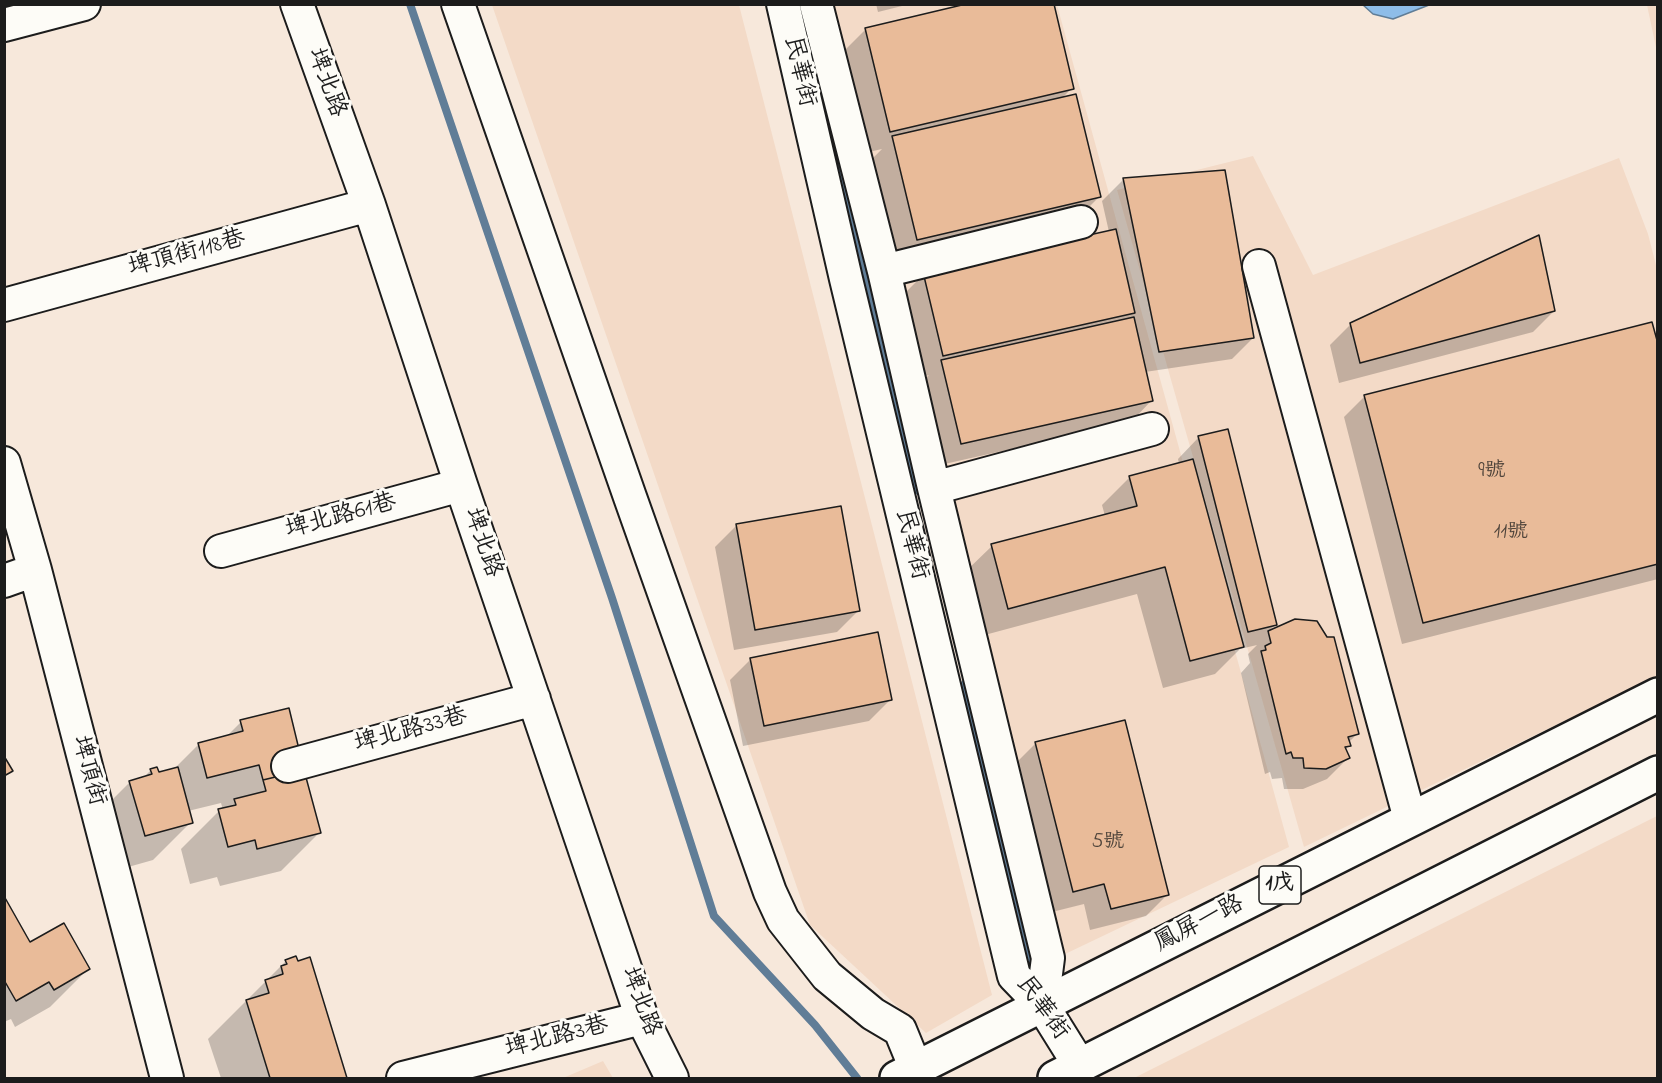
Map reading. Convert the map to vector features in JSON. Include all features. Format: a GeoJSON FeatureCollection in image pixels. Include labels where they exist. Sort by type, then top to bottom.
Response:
{"type":"FeatureCollection","features":[{"type":"Feature","properties":{"kind":"main road","name":"鳳屏一路"},"geometry":{"type":"LineString","coordinates":[[905,1074],[1658,695]]}},
{"type":"Feature","properties":{"kind":"main road"},"geometry":{"type":"LineString","coordinates":[[1068,1072],[1658,773]]}},
{"type":"Feature","properties":{"kind":"street"},"geometry":{"type":"LineString","coordinates":[[4,25],[84,4]]}},
{"type":"Feature","properties":{"kind":"street","name":"埤北路"},"geometry":{"type":"LineString","coordinates":[[297,4],[369,205],[461,485],[642,1018],[672,1078]]}},
{"type":"Feature","properties":{"kind":"street"},"geometry":{"type":"LineString","coordinates":[[459,4],[770,892],[783,920],[827,976],[873,1014],[900,1030],[905,1074]]}},
{"type":"Feature","properties":{"kind":"street","name":"民華街"},"geometry":{"type":"LineString","coordinates":[[783,4],[849,290],[1014,975],[1042,1005],[1068,1072]]}},
{"type":"Feature","properties":{"kind":"street"},"geometry":{"type":"LineString","coordinates":[[816,4],[884,271],[1048,958],[1042,1005]]}},
{"type":"Feature","properties":{"kind":"street","name":"埤頂街118巷"},"geometry":{"type":"LineString","coordinates":[[4,305],[369,205]]}},
{"type":"Feature","properties":{"kind":"street"},"geometry":{"type":"LineString","coordinates":[[884,271],[1081,222]]}},
{"type":"Feature","properties":{"kind":"street"},"geometry":{"type":"LineString","coordinates":[[1259,266],[1410,819]]}},
{"type":"Feature","properties":{"kind":"street"},"geometry":{"type":"LineString","coordinates":[[934,488],[1152,429]]}},
{"type":"Feature","properties":{"kind":"street","name":"埤頂街"},"geometry":{"type":"LineString","coordinates":[[4,463],[35,570],[167,1078]]}},
{"type":"Feature","properties":{"kind":"street","name":"埤北路61巷"},"geometry":{"type":"LineString","coordinates":[[221,550],[461,485]]}},
{"type":"Feature","properties":{"kind":"street"},"geometry":{"type":"LineString","coordinates":[[4,581],[35,570]]}},
{"type":"Feature","properties":{"kind":"street","name":"埤北路33巷"},"geometry":{"type":"LineString","coordinates":[[288,766],[534,699]]}},
{"type":"Feature","properties":{"kind":"street","name":"埤北路3巷"},"geometry":{"type":"LineString","coordinates":[[403,1078],[642,1018]]}},
{"type":"Feature","properties":{"kind":"shaded area"},"geometry":{"type":"Polygon","coordinates":[[[492,5],[739,5],[992,995],[926,1033],[810,925],[492,5]]]}},
{"type":"Feature","properties":{"kind":"shaded area"},"geometry":{"type":"Polygon","coordinates":[[[834,5],[1057,5],[1289,847],[1063,955],[834,5]]]}},
{"type":"Feature","properties":{"kind":"shaded area"},"geometry":{"type":"Polygon","coordinates":[[[1647,5],[1657,5],[1657,52],[1647,5]]]}},
{"type":"Feature","properties":{"kind":"shaded area"},"geometry":{"type":"Polygon","coordinates":[[[1253,156],[1313,275],[1619,158],[1648,234],[1657,269],[1657,676],[1304,847],[1117,190],[1253,156]]]}},
{"type":"Feature","properties":{"kind":"shaded area"},"geometry":{"type":"Polygon","coordinates":[[[1657,816],[1657,1078],[1134,1078],[1657,816]]]}},
{"type":"Feature","properties":{"kind":"shaded area"},"geometry":{"type":"Polygon","coordinates":[[[603,1061],[613,1078],[563,1078],[603,1061]]]}},
{"type":"Feature","properties":{"kind":"water"},"geometry":{"type":"Polygon","coordinates":[[[1363,5],[1429,5],[1393,19],[1373,14],[1363,5]]]}},
{"type":"Feature","properties":{"kind":"building"},"geometry":{"type":"Polygon","coordinates":[[[966,4],[1054,4],[1074,89],[890,132],[865,28],[966,4]]]}},
{"type":"Feature","properties":{"kind":"building"},"geometry":{"type":"Polygon","coordinates":[[[1076,94],[1101,197],[917,240],[892,136],[1076,94]]]}},
{"type":"Feature","properties":{"kind":"building"},"geometry":{"type":"Polygon","coordinates":[[[1225,170],[1254,338],[1159,352],[1123,178],[1225,170]]]}},
{"type":"Feature","properties":{"kind":"building"},"geometry":{"type":"Polygon","coordinates":[[[1116,229],[1135,313],[943,356],[923,272],[1116,229]]]}},
{"type":"Feature","properties":{"kind":"building"},"geometry":{"type":"Polygon","coordinates":[[[1539,235],[1555,311],[1360,363],[1350,323],[1539,235]]]}},
{"type":"Feature","properties":{"kind":"building"},"geometry":{"type":"Polygon","coordinates":[[[1134,317],[1153,401],[961,444],[941,360],[1134,317]]]}},
{"type":"Feature","properties":{"kind":"building"},"geometry":{"type":"Polygon","coordinates":[[[1652,322],[1658,344],[1658,564],[1423,623],[1364,395],[1652,322]]]}},
{"type":"Feature","properties":{"kind":"building"},"geometry":{"type":"Polygon","coordinates":[[[1228,429],[1277,625],[1248,632],[1198,436],[1228,429]]]}},
{"type":"Feature","properties":{"kind":"building"},"geometry":{"type":"Polygon","coordinates":[[[1193,459],[1244,647],[1190,661],[1165,567],[1008,609],[991,544],[1137,506],[1129,476],[1193,459]]]}},
{"type":"Feature","properties":{"kind":"building"},"geometry":{"type":"Polygon","coordinates":[[[841,506],[860,611],[755,630],[736,524],[841,506]]]}},
{"type":"Feature","properties":{"kind":"building"},"geometry":{"type":"Polygon","coordinates":[[[1295,619],[1317,621],[1327,637],[1334,637],[1359,734],[1348,737],[1351,746],[1345,747],[1350,758],[1326,769],[1304,768],[1303,758],[1293,758],[1291,752],[1286,754],[1261,651],[1266,650],[1265,646],[1271,643],[1268,631],[1295,619]]]}},
{"type":"Feature","properties":{"kind":"building"},"geometry":{"type":"Polygon","coordinates":[[[878,632],[892,700],[764,726],[750,658],[878,632]]]}},
{"type":"Feature","properties":{"kind":"building"},"geometry":{"type":"Polygon","coordinates":[[[289,708],[304,770],[263,780],[259,765],[207,778],[198,743],[243,731],[240,720],[289,708]]]}},
{"type":"Feature","properties":{"kind":"building"},"geometry":{"type":"Polygon","coordinates":[[[1125,720],[1169,895],[1111,909],[1104,884],[1073,892],[1035,742],[1125,720]]]}},
{"type":"Feature","properties":{"kind":"building"},"geometry":{"type":"Polygon","coordinates":[[[4,756],[13,771],[4,776],[4,756]]]}},
{"type":"Feature","properties":{"kind":"building"},"geometry":{"type":"Polygon","coordinates":[[[157,767],[159,772],[178,767],[193,823],[145,836],[129,781],[152,774],[150,769],[157,767]]]}},
{"type":"Feature","properties":{"kind":"building"},"geometry":{"type":"Polygon","coordinates":[[[304,770],[321,833],[257,849],[255,840],[228,847],[218,809],[236,805],[234,799],[266,791],[263,780],[304,770]]]}},
{"type":"Feature","properties":{"kind":"building"},"geometry":{"type":"Polygon","coordinates":[[[4,896],[30,942],[64,923],[90,969],[54,990],[49,982],[16,1001],[4,980],[4,896]]]}},
{"type":"Feature","properties":{"kind":"building"},"geometry":{"type":"Polygon","coordinates":[[[296,956],[298,961],[310,957],[347,1078],[270,1078],[246,1000],[269,993],[265,980],[283,974],[281,966],[287,964],[285,960],[296,956]]]}},
{"type":"Feature","properties":{"kind":"waterway"},"geometry":{"type":"LineString","coordinates":[[410,4],[612,598],[714,916],[815,1025],[857,1078]]}},
{"type":"Feature","properties":{"kind":"waterway"},"geometry":{"type":"LineString","coordinates":[[819,81],[919,491]]}},
{"type":"Feature","properties":{"kind":"waterway"},"geometry":{"type":"LineString","coordinates":[[965,684],[1032,959]]}}]}
